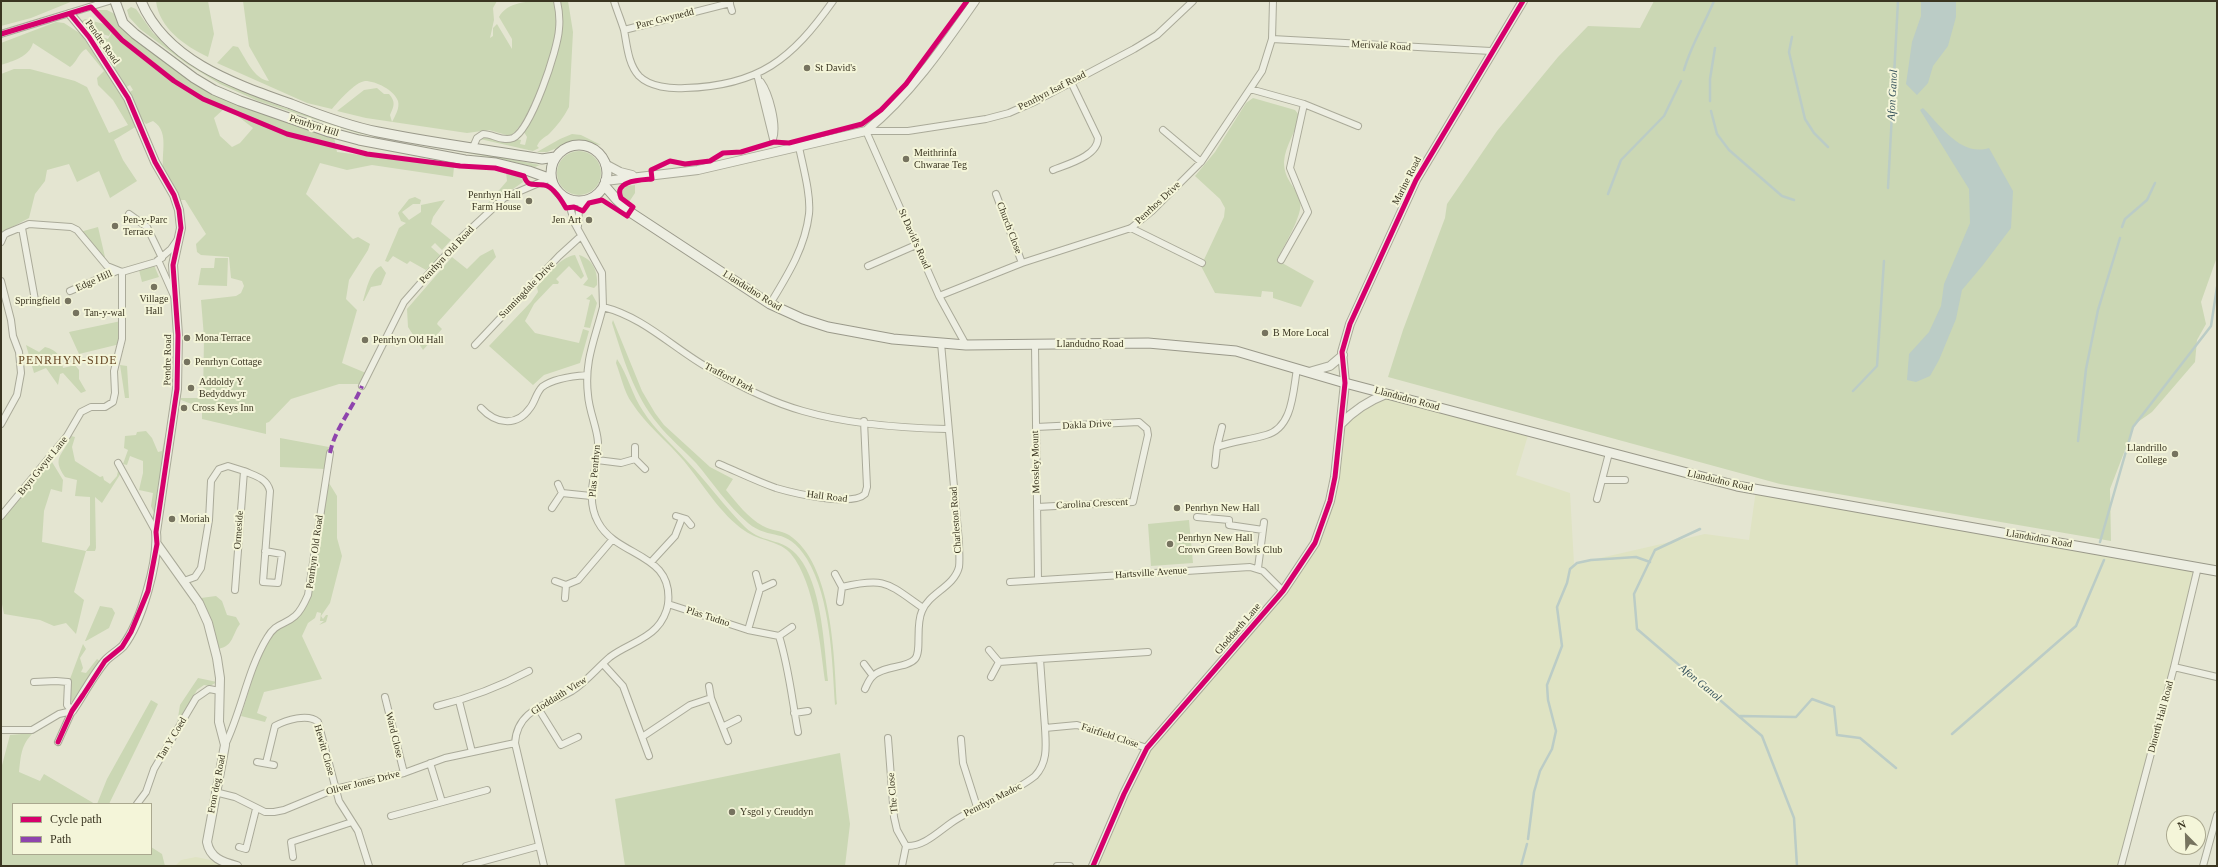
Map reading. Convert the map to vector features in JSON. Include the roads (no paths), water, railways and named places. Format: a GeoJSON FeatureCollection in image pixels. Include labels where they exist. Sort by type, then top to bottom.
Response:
{"type":"FeatureCollection","features":[{"type":"Feature","properties":{"kind":"main road","name":"Penrhyn Hill"},"geometry":{"type":"LineString","coordinates":[[115,1],[123,23],[134,34],[194,78],[214,90],[240,101],[329,132],[359,140],[465,160],[496,163],[529,171],[549,179]]}},
{"type":"Feature","properties":{"kind":"main road","name":"Penrhyn Hill"},"geometry":{"type":"LineString","coordinates":[[140,1],[158,29],[175,47],[195,62],[229,80],[257,92],[348,124],[378,132],[542,159],[556,157]]}},
{"type":"Feature","properties":{"kind":"main road"},"geometry":{"type":"LineString","coordinates":[[576,145],[586,146],[597,152],[605,164],[605,183],[590,199],[572,200],[564,197],[554,187],[549,179],[550,171],[556,157],[567,148],[576,145]]}},
{"type":"Feature","properties":{"kind":"main road","name":"Llandudno Road"},"geometry":{"type":"LineString","coordinates":[[605,183],[621,205]]}},
{"type":"Feature","properties":{"kind":"main road","name":"Llandudno Road"},"geometry":{"type":"LineString","coordinates":[[590,199],[607,198],[621,205],[770,304],[803,319],[828,327],[893,340],[966,345],[1148,343],[1195,346],[1236,351],[1345,383],[1738,486],[2217,571]]}},
{"type":"Feature","properties":{"kind":"street"},"geometry":{"type":"LineString","coordinates":[[1,34],[109,1]]}},
{"type":"Feature","properties":{"kind":"street"},"geometry":{"type":"LineString","coordinates":[[472,147],[477,138],[483,134],[508,139],[514,137],[522,129],[539,96],[554,54],[559,30],[557,1]]}},
{"type":"Feature","properties":{"kind":"street"},"geometry":{"type":"LineString","coordinates":[[614,1],[624,30],[634,68],[639,76],[658,85],[681,88],[722,85],[757,74],[773,66],[799,44],[830,2]]}},
{"type":"Feature","properties":{"kind":"street"},"geometry":{"type":"LineString","coordinates":[[605,183],[635,176],[698,170],[866,131],[888,113],[906,94],[975,1]]}},
{"type":"Feature","properties":{"kind":"street","name":"Penrhyn Isaf Road"},"geometry":{"type":"LineString","coordinates":[[866,131],[908,131],[986,119],[1009,113],[1036,101],[1156,36],[1193,1]]}},
{"type":"Feature","properties":{"kind":"street","name":"Penrhos Drive"},"geometry":{"type":"LineString","coordinates":[[939,296],[1022,263],[1131,228],[1152,211],[1201,162],[1262,71],[1272,39],[1273,1]]}},
{"type":"Feature","properties":{"kind":"street","name":"Marine Road"},"geometry":{"type":"LineString","coordinates":[[1345,383],[1343,355],[1350,324],[1416,180],[1491,51],[1523,1]]}},
{"type":"Feature","properties":{"kind":"street"},"geometry":{"type":"LineString","coordinates":[[730,2],[732,11]]}},
{"type":"Feature","properties":{"kind":"street","name":"Parc Gwynedd"},"geometry":{"type":"LineString","coordinates":[[624,30],[730,2]]}},
{"type":"Feature","properties":{"kind":"street","name":"Pendre Road"},"geometry":{"type":"LineString","coordinates":[[70,14],[102,57],[128,98],[155,162],[179,210],[180,236],[173,265],[178,335],[177,389],[156,532],[157,544],[148,591],[131,632],[122,647],[105,661],[72,711]]}},
{"type":"Feature","properties":{"kind":"street","name":"Merivale Road"},"geometry":{"type":"LineString","coordinates":[[1272,39],[1491,51]]}},
{"type":"Feature","properties":{"kind":"street"},"geometry":{"type":"LineString","coordinates":[[757,74],[764,87],[770,104],[776,132],[773,139],[776,152]]}},
{"type":"Feature","properties":{"kind":"street"},"geometry":{"type":"LineString","coordinates":[[1053,170],[1092,152],[1098,146],[1098,138],[1071,82]]}},
{"type":"Feature","properties":{"kind":"street"},"geometry":{"type":"LineString","coordinates":[[1250,89],[1304,104],[1358,126]]}},
{"type":"Feature","properties":{"kind":"street"},"geometry":{"type":"LineString","coordinates":[[1281,260],[1308,212],[1290,168],[1304,104]]}},
{"type":"Feature","properties":{"kind":"street"},"geometry":{"type":"LineString","coordinates":[[1163,130],[1201,162]]}},
{"type":"Feature","properties":{"kind":"street","name":"St David's Road"},"geometry":{"type":"LineString","coordinates":[[866,131],[939,296],[966,345]]}},
{"type":"Feature","properties":{"kind":"street"},"geometry":{"type":"LineString","coordinates":[[770,304],[791,270],[802,246],[809,214],[799,147]]}},
{"type":"Feature","properties":{"kind":"street"},"geometry":{"type":"LineString","coordinates":[[605,164],[620,172],[635,176]]}},
{"type":"Feature","properties":{"kind":"street"},"geometry":{"type":"LineString","coordinates":[[1060,167],[1064,174]]}},
{"type":"Feature","properties":{"kind":"street"},"geometry":{"type":"LineString","coordinates":[[529,171],[532,178],[532,186]]}},
{"type":"Feature","properties":{"kind":"street","name":"Penrhyn Old Road"},"geometry":{"type":"LineString","coordinates":[[362,386],[404,302],[461,238],[490,210],[515,192],[549,179]]}},
{"type":"Feature","properties":{"kind":"street","name":"Church Close"},"geometry":{"type":"LineString","coordinates":[[996,194],[1022,263]]}},
{"type":"Feature","properties":{"kind":"street"},"geometry":{"type":"LineString","coordinates":[[564,197],[569,204],[580,234],[602,273],[603,307]]}},
{"type":"Feature","properties":{"kind":"street"},"geometry":{"type":"LineString","coordinates":[[580,234],[578,213],[581,205],[590,199]]}},
{"type":"Feature","properties":{"kind":"street"},"geometry":{"type":"LineString","coordinates":[[129,214],[147,227],[175,297]]}},
{"type":"Feature","properties":{"kind":"street"},"geometry":{"type":"LineString","coordinates":[[1,242],[4,235],[34,223],[74,228],[103,262],[120,271],[160,259],[180,236]]}},
{"type":"Feature","properties":{"kind":"street"},"geometry":{"type":"LineString","coordinates":[[22,228],[35,300]]}},
{"type":"Feature","properties":{"kind":"street"},"geometry":{"type":"LineString","coordinates":[[1131,228],[1202,263]]}},
{"type":"Feature","properties":{"kind":"street","name":"Sunningdale Drive"},"geometry":{"type":"LineString","coordinates":[[474,345],[580,234]]}},
{"type":"Feature","properties":{"kind":"street"},"geometry":{"type":"LineString","coordinates":[[868,266],[916,245]]}},
{"type":"Feature","properties":{"kind":"street","name":"Edge Hill"},"geometry":{"type":"LineString","coordinates":[[70,291],[120,271]]}},
{"type":"Feature","properties":{"kind":"street","name":"Bryn Gwynt Lane"},"geometry":{"type":"LineString","coordinates":[[1,516],[67,436],[81,412],[91,407],[104,407],[112,402],[115,393],[114,371],[122,339],[120,271]]}},
{"type":"Feature","properties":{"kind":"street"},"geometry":{"type":"LineString","coordinates":[[1,281],[11,320],[13,336],[19,352],[21,373],[17,395],[1,424]]}},
{"type":"Feature","properties":{"kind":"street","name":"Plas Penrhyn"},"geometry":{"type":"LineString","coordinates":[[603,307],[592,340],[586,375],[589,404],[598,440],[597,460],[591,496],[598,521],[612,540],[652,561],[665,578],[668,604]]}},
{"type":"Feature","properties":{"kind":"street","name":"Trafford Park"},"geometry":{"type":"LineString","coordinates":[[603,307],[630,315],[708,369],[742,386],[803,411],[864,421],[920,428],[947,429]]}},
{"type":"Feature","properties":{"kind":"street","name":"Charleston Road"},"geometry":{"type":"LineString","coordinates":[[873,676],[891,667],[911,662],[916,657],[919,650],[917,629],[923,608],[932,597],[953,579],[959,567],[959,542],[947,429],[941,343]]}},
{"type":"Feature","properties":{"kind":"street","name":"Mossley Mount"},"geometry":{"type":"LineString","coordinates":[[1035,345],[1038,580]]}},
{"type":"Feature","properties":{"kind":"street"},"geometry":{"type":"LineString","coordinates":[[1309,372],[1330,366],[1343,355]]}},
{"type":"Feature","properties":{"kind":"street"},"geometry":{"type":"LineString","coordinates":[[1218,447],[1236,440],[1267,435],[1277,431],[1288,416],[1297,369]]}},
{"type":"Feature","properties":{"kind":"street"},"geometry":{"type":"LineString","coordinates":[[481,408],[490,417],[500,422],[512,421],[524,416],[543,387],[566,378],[586,375]]}},
{"type":"Feature","properties":{"kind":"street","name":"Gloddaeth Lane"},"geometry":{"type":"LineString","coordinates":[[1093,866],[1124,794],[1147,748],[1283,591],[1315,543],[1323,523],[1335,477],[1345,383]]}},
{"type":"Feature","properties":{"kind":"street"},"geometry":{"type":"LineString","coordinates":[[1341,424],[1350,414],[1370,400],[1386,394]]}},
{"type":"Feature","properties":{"kind":"street","name":"Hall Road"},"geometry":{"type":"LineString","coordinates":[[719,464],[776,488],[838,499],[856,499],[865,494],[867,487],[864,421]]}},
{"type":"Feature","properties":{"kind":"street","name":"Dakla Drive"},"geometry":{"type":"LineString","coordinates":[[1036,427],[1139,422]]}},
{"type":"Feature","properties":{"kind":"street","name":"Carolina Crescent"},"geometry":{"type":"LineString","coordinates":[[1037,507],[1133,502],[1148,435],[1147,429],[1139,422]]}},
{"type":"Feature","properties":{"kind":"street"},"geometry":{"type":"LineString","coordinates":[[1215,465],[1222,427]]}},
{"type":"Feature","properties":{"kind":"street"},"geometry":{"type":"LineString","coordinates":[[635,447],[635,459],[645,469]]}},
{"type":"Feature","properties":{"kind":"street","name":"Penrhyn Old Road"},"geometry":{"type":"LineString","coordinates":[[225,745],[235,722],[255,660],[261,648],[274,628],[296,615],[308,595],[330,453]]}},
{"type":"Feature","properties":{"kind":"street"},"geometry":{"type":"LineString","coordinates":[[1597,499],[1609,453]]}},
{"type":"Feature","properties":{"kind":"street"},"geometry":{"type":"LineString","coordinates":[[597,460],[622,463],[635,459]]}},
{"type":"Feature","properties":{"kind":"street"},"geometry":{"type":"LineString","coordinates":[[118,463],[156,532]]}},
{"type":"Feature","properties":{"kind":"street"},"geometry":{"type":"LineString","coordinates":[[184,581],[195,577],[201,568],[209,520],[211,481],[214,474],[219,469],[228,466],[244,471],[265,480],[269,485],[270,491],[265,551],[263,582],[278,583],[282,554],[265,551]]}},
{"type":"Feature","properties":{"kind":"street","name":"Ormeside"},"geometry":{"type":"LineString","coordinates":[[235,590],[244,471]]}},
{"type":"Feature","properties":{"kind":"street"},"geometry":{"type":"LineString","coordinates":[[1602,480],[1625,480]]}},
{"type":"Feature","properties":{"kind":"street"},"geometry":{"type":"LineString","coordinates":[[558,484],[562,493]]}},
{"type":"Feature","properties":{"kind":"street"},"geometry":{"type":"LineString","coordinates":[[562,493],[591,496]]}},
{"type":"Feature","properties":{"kind":"street"},"geometry":{"type":"LineString","coordinates":[[552,508],[562,493]]}},
{"type":"Feature","properties":{"kind":"street"},"geometry":{"type":"LineString","coordinates":[[1197,516],[1229,520],[1229,525],[1263,530]]}},
{"type":"Feature","properties":{"kind":"street"},"geometry":{"type":"LineString","coordinates":[[652,561],[675,536],[679,517],[692,525]]}},
{"type":"Feature","properties":{"kind":"street"},"geometry":{"type":"LineString","coordinates":[[1264,522],[1258,568],[1283,591]]}},
{"type":"Feature","properties":{"kind":"street"},"geometry":{"type":"LineString","coordinates":[[555,581],[566,584],[578,580],[612,540]]}},
{"type":"Feature","properties":{"kind":"street","name":"Fron deg Road"},"geometry":{"type":"LineString","coordinates":[[157,544],[199,603],[208,623],[217,658],[220,691],[218,712],[225,745],[214,792],[206,842],[208,850],[213,857],[225,863],[237,866]]}},
{"type":"Feature","properties":{"kind":"street","name":"Hartsville Avenue"},"geometry":{"type":"LineString","coordinates":[[1010,582],[1250,567],[1258,568]]}},
{"type":"Feature","properties":{"kind":"street","name":"Dinerth Hall Road"},"geometry":{"type":"LineString","coordinates":[[2121,866],[2174,668],[2198,567]]}},
{"type":"Feature","properties":{"kind":"street"},"geometry":{"type":"LineString","coordinates":[[748,630],[760,589],[756,574]]}},
{"type":"Feature","properties":{"kind":"street"},"geometry":{"type":"LineString","coordinates":[[835,574],[842,587],[840,602]]}},
{"type":"Feature","properties":{"kind":"street"},"geometry":{"type":"LineString","coordinates":[[842,587],[868,581],[888,584],[923,608]]}},
{"type":"Feature","properties":{"kind":"street"},"geometry":{"type":"LineString","coordinates":[[760,589],[773,583]]}},
{"type":"Feature","properties":{"kind":"street"},"geometry":{"type":"LineString","coordinates":[[565,598],[566,584]]}},
{"type":"Feature","properties":{"kind":"street","name":"Plas Tudno"},"geometry":{"type":"LineString","coordinates":[[668,604],[748,630],[779,636]]}},
{"type":"Feature","properties":{"kind":"street","name":"Gloddaith View"},"geometry":{"type":"LineString","coordinates":[[515,742],[517,728],[530,713],[572,691],[625,647],[656,629],[663,618],[668,604]]}},
{"type":"Feature","properties":{"kind":"street"},"geometry":{"type":"LineString","coordinates":[[792,627],[779,636],[788,665],[794,714],[798,732]]}},
{"type":"Feature","properties":{"kind":"street"},"geometry":{"type":"LineString","coordinates":[[989,650],[999,662]]}},
{"type":"Feature","properties":{"kind":"street"},"geometry":{"type":"LineString","coordinates":[[999,662],[1148,652]]}},
{"type":"Feature","properties":{"kind":"street"},"geometry":{"type":"LineString","coordinates":[[1040,659],[1045,728]]}},
{"type":"Feature","properties":{"kind":"street"},"geometry":{"type":"LineString","coordinates":[[991,677],[999,662]]}},
{"type":"Feature","properties":{"kind":"street"},"geometry":{"type":"LineString","coordinates":[[603,664],[623,686],[649,756]]}},
{"type":"Feature","properties":{"kind":"street"},"geometry":{"type":"LineString","coordinates":[[864,664],[873,676],[865,689]]}},
{"type":"Feature","properties":{"kind":"street"},"geometry":{"type":"LineString","coordinates":[[2174,668],[2217,677]]}},
{"type":"Feature","properties":{"kind":"street"},"geometry":{"type":"LineString","coordinates":[[438,706],[459,701],[497,688],[528,671]]}},
{"type":"Feature","properties":{"kind":"street"},"geometry":{"type":"LineString","coordinates":[[34,682],[68,682],[66,705],[72,711]]}},
{"type":"Feature","properties":{"kind":"street"},"geometry":{"type":"LineString","coordinates":[[709,686],[711,698],[724,726],[728,740]]}},
{"type":"Feature","properties":{"kind":"street","name":"Tan Y Coed"},"geometry":{"type":"LineString","coordinates":[[138,803],[146,792],[154,769],[196,698],[209,689],[220,691]]}},
{"type":"Feature","properties":{"kind":"street","name":"Ward Close"},"geometry":{"type":"LineString","coordinates":[[385,697],[404,772]]}},
{"type":"Feature","properties":{"kind":"street"},"geometry":{"type":"LineString","coordinates":[[642,737],[690,705],[711,698]]}},
{"type":"Feature","properties":{"kind":"street"},"geometry":{"type":"LineString","coordinates":[[459,701],[472,752]]}},
{"type":"Feature","properties":{"kind":"street"},"geometry":{"type":"LineString","coordinates":[[538,708],[561,745],[578,737]]}},
{"type":"Feature","properties":{"kind":"street"},"geometry":{"type":"LineString","coordinates":[[1,730],[32,730],[59,714],[72,711]]}},
{"type":"Feature","properties":{"kind":"street"},"geometry":{"type":"LineString","coordinates":[[58,742],[72,711]]}},
{"type":"Feature","properties":{"kind":"street"},"geometry":{"type":"LineString","coordinates":[[794,714],[808,711]]}},
{"type":"Feature","properties":{"kind":"street","name":"Hewitt Close"},"geometry":{"type":"LineString","coordinates":[[266,763],[275,726],[281,723],[312,718],[319,727],[335,789]]}},
{"type":"Feature","properties":{"kind":"street"},"geometry":{"type":"LineString","coordinates":[[724,726],[738,719]]}},
{"type":"Feature","properties":{"kind":"street"},"geometry":{"type":"LineString","coordinates":[[221,728],[226,729],[235,722]]}},
{"type":"Feature","properties":{"kind":"street","name":"Fairfield Close"},"geometry":{"type":"LineString","coordinates":[[1045,728],[1077,725],[1147,748]]}},
{"type":"Feature","properties":{"kind":"street","name":"Penrhyn Madoc"},"geometry":{"type":"LineString","coordinates":[[906,846],[914,847],[923,843],[978,807],[1029,781],[1040,770],[1046,753],[1045,728]]}},
{"type":"Feature","properties":{"kind":"street","name":"The Close"},"geometry":{"type":"LineString","coordinates":[[888,738],[894,817],[897,830],[906,846]]}},
{"type":"Feature","properties":{"kind":"street"},"geometry":{"type":"LineString","coordinates":[[961,739],[962,763],[978,807]]}},
{"type":"Feature","properties":{"kind":"street"},"geometry":{"type":"LineString","coordinates":[[515,742],[544,866]]}},
{"type":"Feature","properties":{"kind":"street","name":"Oliver Jones Drive"},"geometry":{"type":"LineString","coordinates":[[214,792],[235,797],[256,809],[265,812],[284,810],[335,789],[515,742]]}},
{"type":"Feature","properties":{"kind":"street"},"geometry":{"type":"LineString","coordinates":[[257,762],[274,765]]}},
{"type":"Feature","properties":{"kind":"street"},"geometry":{"type":"LineString","coordinates":[[430,763],[442,802]]}},
{"type":"Feature","properties":{"kind":"street"},"geometry":{"type":"LineString","coordinates":[[335,789],[342,808],[358,831],[369,866]]}},
{"type":"Feature","properties":{"kind":"street"},"geometry":{"type":"LineString","coordinates":[[391,816],[487,790]]}},
{"type":"Feature","properties":{"kind":"street"},"geometry":{"type":"LineString","coordinates":[[246,849],[256,809]]}},
{"type":"Feature","properties":{"kind":"street"},"geometry":{"type":"LineString","coordinates":[[2203,866],[2217,815]]}},
{"type":"Feature","properties":{"kind":"street"},"geometry":{"type":"LineString","coordinates":[[293,857],[292,842],[352,822]]}},
{"type":"Feature","properties":{"kind":"street"},"geometry":{"type":"LineString","coordinates":[[466,866],[539,846]]}},
{"type":"Feature","properties":{"kind":"street"},"geometry":{"type":"LineString","coordinates":[[902,866],[906,846]]}},
{"type":"Feature","properties":{"kind":"street"},"geometry":{"type":"LineString","coordinates":[[239,847],[254,851]]}},
{"type":"Feature","properties":{"kind":"street"},"geometry":{"type":"LineString","coordinates":[[1058,866],[1070,866]]}},
{"type":"Feature","properties":{"kind":"waterway"},"geometry":{"type":"LineString","coordinates":[[1684,70],[1714,1]]}},
{"type":"Feature","properties":{"kind":"waterway","name":"Afon Ganol"},"geometry":{"type":"LineString","coordinates":[[1888,188],[1898,1]]}},
{"type":"Feature","properties":{"kind":"waterway"},"geometry":{"type":"LineString","coordinates":[[1792,37],[1789,52],[1805,119],[1814,133],[1828,147]]}},
{"type":"Feature","properties":{"kind":"waterway"},"geometry":{"type":"LineString","coordinates":[[1710,101],[1710,79],[1715,48]]}},
{"type":"Feature","properties":{"kind":"waterway"},"geometry":{"type":"LineString","coordinates":[[1608,194],[1621,160],[1664,116],[1681,81]]}},
{"type":"Feature","properties":{"kind":"waterway"},"geometry":{"type":"LineString","coordinates":[[1711,111],[1717,134],[1729,150],[1782,196],[1794,200]]}},
{"type":"Feature","properties":{"kind":"waterway"},"geometry":{"type":"LineString","coordinates":[[2122,227],[2125,219],[2147,200],[2155,183]]}},
{"type":"Feature","properties":{"kind":"waterway"},"geometry":{"type":"LineString","coordinates":[[2078,441],[2086,369],[2098,310],[2120,238]]}},
{"type":"Feature","properties":{"kind":"waterway","name":"Afon Ganol"},"geometry":{"type":"LineString","coordinates":[[1853,391],[1877,366],[1884,261]]}},
{"type":"Feature","properties":{"kind":"waterway"},"geometry":{"type":"LineString","coordinates":[[2100,542],[2133,427],[2211,326],[2217,287]]}},
{"type":"Feature","properties":{"kind":"waterway","name":"Afon Ganol"},"geometry":{"type":"LineString","coordinates":[[1700,529],[1655,550],[1634,594],[1637,629],[1762,736],[1794,818],[1797,866]]}},
{"type":"Feature","properties":{"kind":"waterway"},"geometry":{"type":"LineString","coordinates":[[1528,839],[1534,792],[1540,771],[1552,749],[1556,731],[1548,700],[1547,685],[1562,646],[1557,607],[1567,583],[1570,569],[1577,563],[1591,560],[1636,557],[1650,562]]}},
{"type":"Feature","properties":{"kind":"waterway"},"geometry":{"type":"LineString","coordinates":[[1952,734],[2076,626],[2104,560]]}},
{"type":"Feature","properties":{"kind":"waterway"},"geometry":{"type":"LineString","coordinates":[[1740,716],[1796,717],[1812,699],[1834,707],[1837,735],[1860,738],[1896,768]]}},
{"type":"Feature","properties":{"kind":"waterway"},"geometry":{"type":"LineString","coordinates":[[1521,866],[1527,844]]}},
{"type":"Feature","properties":{"kind":"place","name":"St David's"},"geometry":{"type":"Point","coordinates":[807,68]}},
{"type":"Feature","properties":{"kind":"place","name":"Meithrinfa Chwarae Teg"},"geometry":{"type":"Point","coordinates":[906,159]}},
{"type":"Feature","properties":{"kind":"place","name":"Penrhyn Hall Farm House"},"geometry":{"type":"Point","coordinates":[529,201]}},
{"type":"Feature","properties":{"kind":"place","name":"Jen Art"},"geometry":{"type":"Point","coordinates":[589,220]}},
{"type":"Feature","properties":{"kind":"place","name":"Pen-y-Parc Terrace"},"geometry":{"type":"Point","coordinates":[115,226]}},
{"type":"Feature","properties":{"kind":"place","name":"Village Hall"},"geometry":{"type":"Point","coordinates":[154,287]}},
{"type":"Feature","properties":{"kind":"place","name":"Springfield"},"geometry":{"type":"Point","coordinates":[68,301]}},
{"type":"Feature","properties":{"kind":"place","name":"Tan-y-wal"},"geometry":{"type":"Point","coordinates":[76,313]}},
{"type":"Feature","properties":{"kind":"place","name":"B More Local"},"geometry":{"type":"Point","coordinates":[1265,333]}},
{"type":"Feature","properties":{"kind":"place","name":"Mona Terrace"},"geometry":{"type":"Point","coordinates":[187,338]}},
{"type":"Feature","properties":{"kind":"place","name":"Penrhyn Old Hall"},"geometry":{"type":"Point","coordinates":[365,340]}},
{"type":"Feature","properties":{"kind":"place","name":"Penrhyn Cottage"},"geometry":{"type":"Point","coordinates":[187,362]}},
{"type":"Feature","properties":{"kind":"place","name":"Addoldy Y Bedyddwyr"},"geometry":{"type":"Point","coordinates":[191,388]}},
{"type":"Feature","properties":{"kind":"place","name":"Cross Keys Inn"},"geometry":{"type":"Point","coordinates":[184,408]}},
{"type":"Feature","properties":{"kind":"place","name":"Llandrillo College"},"geometry":{"type":"Point","coordinates":[2175,454]}},
{"type":"Feature","properties":{"kind":"place","name":"Penrhyn New Hall"},"geometry":{"type":"Point","coordinates":[1177,508]}},
{"type":"Feature","properties":{"kind":"place","name":"Moriah"},"geometry":{"type":"Point","coordinates":[172,519]}},
{"type":"Feature","properties":{"kind":"place","name":"Penrhyn New Hall Crown Green Bowls Club"},"geometry":{"type":"Point","coordinates":[1170,544]}},
{"type":"Feature","properties":{"kind":"place","name":"Ysgol y Creuddyn"},"geometry":{"type":"Point","coordinates":[732,812]}},
{"type":"Feature","properties":{"kind":"district","name":"PENRHYN-SIDE"},"geometry":{"type":"Point","coordinates":[68,361]}}]}
